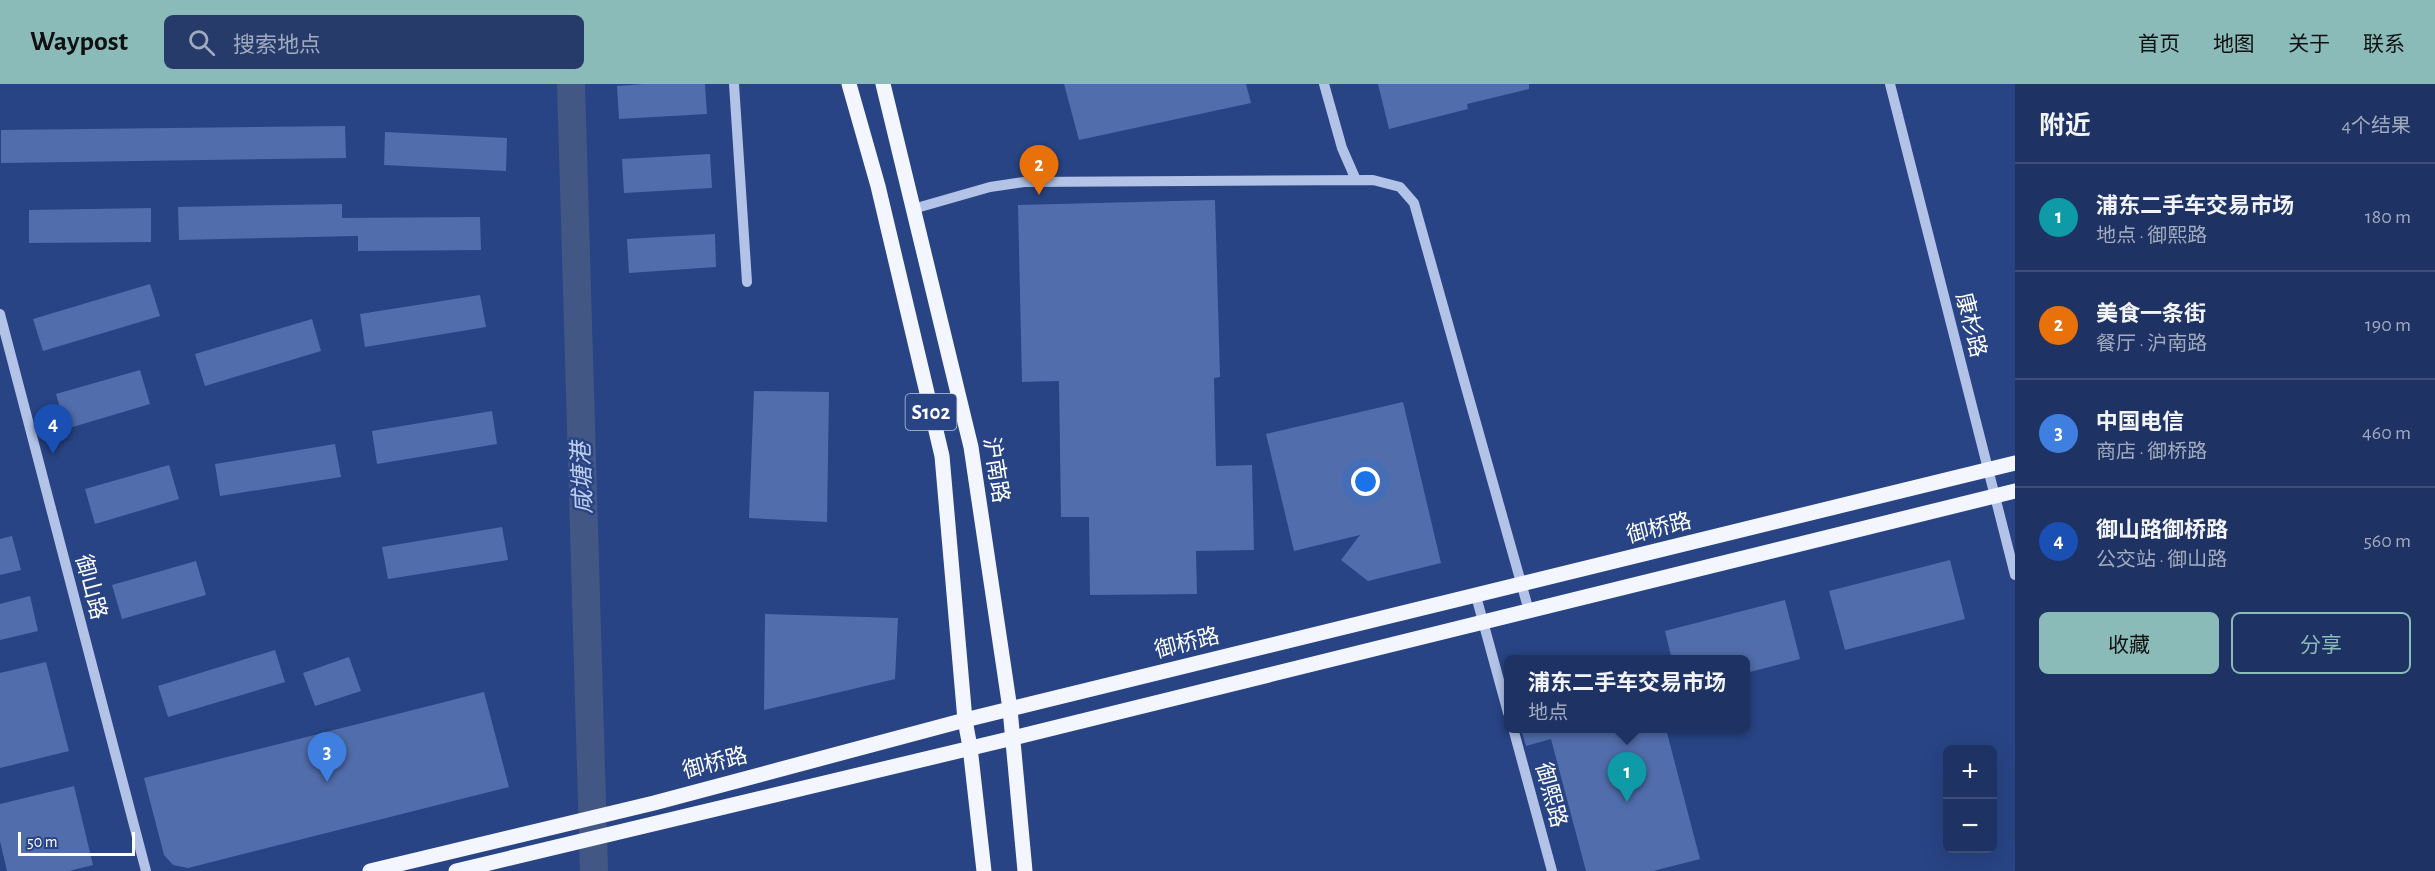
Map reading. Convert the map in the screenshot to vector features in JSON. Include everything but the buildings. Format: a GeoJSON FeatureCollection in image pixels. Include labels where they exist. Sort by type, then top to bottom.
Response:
{"type":"FeatureCollection","features":[{"type":"Feature","properties":{"kind":"main road","name":"S102"},"geometry":{"type":"LineString","coordinates":[[849,84],[878,186],[942,456],[965,720],[984,871]]}},
{"type":"Feature","properties":{"kind":"main road","name":"沪南路"},"geometry":{"type":"LineString","coordinates":[[883,84],[971,447],[1010,709],[1025,871]]}},
{"type":"Feature","properties":{"kind":"main road","name":"御桥路"},"geometry":{"type":"LineString","coordinates":[[370,871],[654,803],[965,720],[1521,586],[2015,463]]}},
{"type":"Feature","properties":{"kind":"main road","name":"御桥路"},"geometry":{"type":"LineString","coordinates":[[456,871],[1012,738],[2015,491]]}},
{"type":"Feature","properties":{"kind":"street"},"geometry":{"type":"LineString","coordinates":[[734,84],[747,282]]}},
{"type":"Feature","properties":{"kind":"street"},"geometry":{"type":"LineString","coordinates":[[1324,84],[1342,148],[1356,180]]}},
{"type":"Feature","properties":{"kind":"street","name":"康杉路"},"geometry":{"type":"LineString","coordinates":[[1890,84],[2015,575]]}},
{"type":"Feature","properties":{"kind":"street"},"geometry":{"type":"LineString","coordinates":[[914,209],[990,187],[1024,182],[1356,180],[1381,181],[1400,187],[1414,203],[1528,611]]}},
{"type":"Feature","properties":{"kind":"street","name":"御山路"},"geometry":{"type":"LineString","coordinates":[[0,314],[146,871]]}},
{"type":"Feature","properties":{"kind":"street"},"geometry":{"type":"LineString","coordinates":[[1476,596],[1504,695]]}},
{"type":"Feature","properties":{"kind":"street","name":"御熙路"},"geometry":{"type":"LineString","coordinates":[[1514,733],[1552,871]]}},
{"type":"Feature","properties":{"kind":"waterway","name":"咸塘港"},"geometry":{"type":"LineString","coordinates":[[571,84],[594,871]]}},
{"type":"Feature","properties":{"kind":"place","name":"美食一条街"},"geometry":{"type":"Point","coordinates":[1039,195]}},
{"type":"Feature","properties":{"kind":"place","name":"御山路御桥路"},"geometry":{"type":"Point","coordinates":[53,454]}},
{"type":"Feature","properties":{"kind":"place","name":"中国电信"},"geometry":{"type":"Point","coordinates":[327,782]}},
{"type":"Feature","properties":{"kind":"place","name":"浦东二手车交易市场"},"geometry":{"type":"Point","coordinates":[1627,802]}}]}
